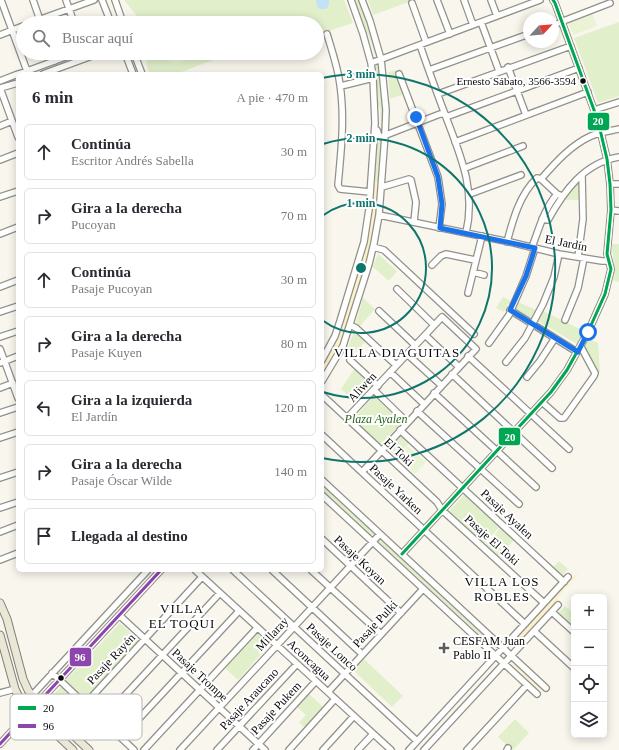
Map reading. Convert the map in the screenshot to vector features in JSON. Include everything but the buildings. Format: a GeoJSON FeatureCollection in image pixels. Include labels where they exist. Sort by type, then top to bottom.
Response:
{"type":"FeatureCollection","features":[{"type":"Feature","properties":{"kind":"main road"},"geometry":{"type":"LineString","coordinates":[[0,603],[7,619],[22,678],[31,694]]}},
{"type":"Feature","properties":{"kind":"main road"},"geometry":{"type":"LineString","coordinates":[[0,635],[3,660],[18,694]]}},
{"type":"Feature","properties":{"kind":"main road"},"geometry":{"type":"LineString","coordinates":[[62,740],[73,750]]}},
{"type":"Feature","properties":{"kind":"main road"},"geometry":{"type":"LineString","coordinates":[[78,740],[89,750]]}},
{"type":"Feature","properties":{"kind":"street"},"geometry":{"type":"LineString","coordinates":[[1,0],[16,41]]}},
{"type":"Feature","properties":{"kind":"street"},"geometry":{"type":"LineString","coordinates":[[32,0],[38,16]]}},
{"type":"Feature","properties":{"kind":"street"},"geometry":{"type":"LineString","coordinates":[[66,0],[72,16]]}},
{"type":"Feature","properties":{"kind":"street"},"geometry":{"type":"LineString","coordinates":[[51,16],[69,8],[94,0]]}},
{"type":"Feature","properties":{"kind":"street"},"geometry":{"type":"LineString","coordinates":[[102,0],[108,16]]}},
{"type":"Feature","properties":{"kind":"street"},"geometry":{"type":"LineString","coordinates":[[114,0],[120,16]]}},
{"type":"Feature","properties":{"kind":"street"},"geometry":{"type":"LineString","coordinates":[[324,356],[335,336],[364,242],[369,209],[375,123],[373,78],[371,63],[363,34],[351,0]]}},
{"type":"Feature","properties":{"kind":"street"},"geometry":{"type":"LineString","coordinates":[[324,378],[343,346],[350,325],[373,247],[382,187],[386,110],[381,59],[362,0]]}},
{"type":"Feature","properties":{"kind":"street"},"geometry":{"type":"LineString","coordinates":[[437,0],[450,34]]}},
{"type":"Feature","properties":{"kind":"street"},"geometry":{"type":"LineString","coordinates":[[464,0],[473,25]]}},
{"type":"Feature","properties":{"kind":"street"},"geometry":{"type":"LineString","coordinates":[[491,0],[497,16]]}},
{"type":"Feature","properties":{"kind":"street"},"geometry":{"type":"LineString","coordinates":[[518,0],[520,7]]}},
{"type":"Feature","properties":{"kind":"street"},"geometry":{"type":"LineString","coordinates":[[371,63],[540,0]]}},
{"type":"Feature","properties":{"kind":"street"},"geometry":{"type":"LineString","coordinates":[[402,554],[551,392],[579,349],[605,294],[611,269],[607,254],[611,210],[607,159],[601,133],[580,68],[553,0]]}},
{"type":"Feature","properties":{"kind":"street"},"geometry":{"type":"LineString","coordinates":[[412,4],[426,42]]}},
{"type":"Feature","properties":{"kind":"street"},"geometry":{"type":"LineString","coordinates":[[559,23],[610,4]]}},
{"type":"Feature","properties":{"kind":"street"},"geometry":{"type":"LineString","coordinates":[[481,22],[499,71]]}},
{"type":"Feature","properties":{"kind":"street"},"geometry":{"type":"LineString","coordinates":[[0,35],[16,29]]}},
{"type":"Feature","properties":{"kind":"street"},"geometry":{"type":"LineString","coordinates":[[327,34],[341,86],[343,121],[338,185],[340,189],[370,192]]}},
{"type":"Feature","properties":{"kind":"street"},"geometry":{"type":"LineString","coordinates":[[429,70],[523,36]]}},
{"type":"Feature","properties":{"kind":"street"},"geometry":{"type":"LineString","coordinates":[[420,45],[465,168],[470,194],[470,207],[466,233]]}},
{"type":"Feature","properties":{"kind":"street"},"geometry":{"type":"LineString","coordinates":[[438,94],[508,67],[571,46]]}},
{"type":"Feature","properties":{"kind":"street"},"geometry":{"type":"LineString","coordinates":[[23,60],[27,71]]}},
{"type":"Feature","properties":{"kind":"street"},"geometry":{"type":"LineString","coordinates":[[49,72],[81,60]]}},
{"type":"Feature","properties":{"kind":"street"},"geometry":{"type":"LineString","coordinates":[[128,60],[132,72]]}},
{"type":"Feature","properties":{"kind":"street"},"geometry":{"type":"LineString","coordinates":[[137,60],[141,72]]}},
{"type":"Feature","properties":{"kind":"street"},"geometry":{"type":"LineString","coordinates":[[24,72],[55,61]]}},
{"type":"Feature","properties":{"kind":"street"},"geometry":{"type":"LineString","coordinates":[[508,67],[526,115]]}},
{"type":"Feature","properties":{"kind":"street"},"geometry":{"type":"LineString","coordinates":[[60,68],[61,72]]}},
{"type":"Feature","properties":{"kind":"street"},"geometry":{"type":"LineString","coordinates":[[375,123],[379,136],[385,135],[440,114],[446,116],[580,68]]}},
{"type":"Feature","properties":{"kind":"street"},"geometry":{"type":"LineString","coordinates":[[400,74],[438,177],[442,204],[440,228]]}},
{"type":"Feature","properties":{"kind":"street"},"geometry":{"type":"LineString","coordinates":[[0,81],[16,75]]}},
{"type":"Feature","properties":{"kind":"street"},"geometry":{"type":"LineString","coordinates":[[341,86],[373,78]]}},
{"type":"Feature","properties":{"kind":"street"},"geometry":{"type":"LineString","coordinates":[[16,84],[0,88],[16,131]]}},
{"type":"Feature","properties":{"kind":"street"},"geometry":{"type":"LineString","coordinates":[[455,142],[588,92]]}},
{"type":"Feature","properties":{"kind":"street"},"geometry":{"type":"LineString","coordinates":[[594,110],[619,102]]}},
{"type":"Feature","properties":{"kind":"street"},"geometry":{"type":"LineString","coordinates":[[0,126],[16,117]]}},
{"type":"Feature","properties":{"kind":"street"},"geometry":{"type":"LineString","coordinates":[[507,242],[523,196],[533,182],[537,178],[541,178],[554,163],[570,149],[592,136],[619,129]]}},
{"type":"Feature","properties":{"kind":"street"},"geometry":{"type":"LineString","coordinates":[[465,168],[523,146]]}},
{"type":"Feature","properties":{"kind":"street"},"geometry":{"type":"LineString","coordinates":[[0,160],[16,155]]}},
{"type":"Feature","properties":{"kind":"street"},"geometry":{"type":"LineString","coordinates":[[489,343],[509,315],[526,276],[542,219],[551,200],[596,164],[607,159],[619,157]]}},
{"type":"Feature","properties":{"kind":"street"},"geometry":{"type":"LineString","coordinates":[[470,194],[521,175]]}},
{"type":"Feature","properties":{"kind":"street"},"geometry":{"type":"LineString","coordinates":[[565,320],[578,288],[583,219],[582,175]]}},
{"type":"Feature","properties":{"kind":"street"},"geometry":{"type":"LineString","coordinates":[[541,178],[559,195]]}},
{"type":"Feature","properties":{"kind":"street"},"geometry":{"type":"LineString","coordinates":[[382,187],[409,179],[412,180],[416,202],[414,222]]}},
{"type":"Feature","properties":{"kind":"street"},"geometry":{"type":"LineString","coordinates":[[610,184],[619,184]]}},
{"type":"Feature","properties":{"kind":"street"},"geometry":{"type":"LineString","coordinates":[[0,197],[16,191]]}},
{"type":"Feature","properties":{"kind":"street"},"geometry":{"type":"LineString","coordinates":[[611,210],[619,211]]}},
{"type":"Feature","properties":{"kind":"street","name":"El Jardín"},"geometry":{"type":"LineString","coordinates":[[379,215],[482,236],[559,254],[609,261]]}},
{"type":"Feature","properties":{"kind":"street"},"geometry":{"type":"LineString","coordinates":[[0,234],[16,228]]}},
{"type":"Feature","properties":{"kind":"street"},"geometry":{"type":"LineString","coordinates":[[468,293],[482,236]]}},
{"type":"Feature","properties":{"kind":"street"},"geometry":{"type":"LineString","coordinates":[[373,247],[384,250],[474,334]]}},
{"type":"Feature","properties":{"kind":"street"},"geometry":{"type":"LineString","coordinates":[[432,264],[441,256],[446,254],[476,260]]}},
{"type":"Feature","properties":{"kind":"street"},"geometry":{"type":"LineString","coordinates":[[506,362],[525,338],[531,328],[532,323],[544,304],[552,283],[559,254]]}},
{"type":"Feature","properties":{"kind":"street"},"geometry":{"type":"LineString","coordinates":[[473,272],[484,275]]}},
{"type":"Feature","properties":{"kind":"street"},"geometry":{"type":"LineString","coordinates":[[0,287],[16,281]]}},
{"type":"Feature","properties":{"kind":"street"},"geometry":{"type":"LineString","coordinates":[[397,289],[434,325]]}},
{"type":"Feature","properties":{"kind":"street"},"geometry":{"type":"LineString","coordinates":[[0,312],[16,307]]}},
{"type":"Feature","properties":{"kind":"street"},"geometry":{"type":"LineString","coordinates":[[510,310],[555,338],[579,349],[594,374],[564,418],[560,418],[542,402]]}},
{"type":"Feature","properties":{"kind":"street"},"geometry":{"type":"LineString","coordinates":[[379,312],[415,345]]}},
{"type":"Feature","properties":{"kind":"street","name":"Aliwen"},"geometry":{"type":"LineString","coordinates":[[347,418],[442,317],[476,349],[468,356]]}},
{"type":"Feature","properties":{"kind":"street"},"geometry":{"type":"LineString","coordinates":[[350,325],[356,328],[396,365]]}},
{"type":"Feature","properties":{"kind":"street"},"geometry":{"type":"LineString","coordinates":[[0,337],[16,332]]}},
{"type":"Feature","properties":{"kind":"street"},"geometry":{"type":"LineString","coordinates":[[425,335],[459,367]]}},
{"type":"Feature","properties":{"kind":"street"},"geometry":{"type":"LineString","coordinates":[[527,378],[555,338]]}},
{"type":"Feature","properties":{"kind":"street"},"geometry":{"type":"LineString","coordinates":[[0,349],[2,362],[15,384],[0,388]]}},
{"type":"Feature","properties":{"kind":"street"},"geometry":{"type":"LineString","coordinates":[[407,354],[441,386]]}},
{"type":"Feature","properties":{"kind":"street"},"geometry":{"type":"LineString","coordinates":[[362,472],[468,356],[569,448]]}},
{"type":"Feature","properties":{"kind":"street"},"geometry":{"type":"LineString","coordinates":[[2,362],[16,357]]}},
{"type":"Feature","properties":{"kind":"street"},"geometry":{"type":"LineString","coordinates":[[350,360],[407,422]]}},
{"type":"Feature","properties":{"kind":"street"},"geometry":{"type":"LineString","coordinates":[[390,372],[424,404]]}},
{"type":"Feature","properties":{"kind":"street"},"geometry":{"type":"LineString","coordinates":[[452,374],[552,468]]}},
{"type":"Feature","properties":{"kind":"street"},"geometry":{"type":"LineString","coordinates":[[434,393],[536,487]]}},
{"type":"Feature","properties":{"kind":"street","name":"El Toki"},"geometry":{"type":"LineString","coordinates":[[324,397],[440,505],[442,510]]}},
{"type":"Feature","properties":{"kind":"street"},"geometry":{"type":"LineString","coordinates":[[0,413],[16,407]]}},
{"type":"Feature","properties":{"kind":"street"},"geometry":{"type":"LineString","coordinates":[[417,411],[519,504]]}},
{"type":"Feature","properties":{"kind":"street","name":"Pasaje Ayalen"},"geometry":{"type":"LineString","coordinates":[[400,430],[566,580],[544,603]]}},
{"type":"Feature","properties":{"kind":"street"},"geometry":{"type":"LineString","coordinates":[[0,438],[16,433]]}},
{"type":"Feature","properties":{"kind":"street","name":"Pasaje Yarken"},"geometry":{"type":"LineString","coordinates":[[324,437],[525,624]]}},
{"type":"Feature","properties":{"kind":"street"},"geometry":{"type":"LineString","coordinates":[[0,478],[16,473]]}},
{"type":"Feature","properties":{"kind":"street"},"geometry":{"type":"LineString","coordinates":[[324,482],[546,688]]}},
{"type":"Feature","properties":{"kind":"street"},"geometry":{"type":"LineString","coordinates":[[324,497],[537,694]]}},
{"type":"Feature","properties":{"kind":"street"},"geometry":{"type":"LineString","coordinates":[[0,508],[16,503]]}},
{"type":"Feature","properties":{"kind":"street","name":"Pasaje El Toki"},"geometry":{"type":"LineString","coordinates":[[442,510],[544,603]]}},
{"type":"Feature","properties":{"kind":"street"},"geometry":{"type":"LineString","coordinates":[[0,532],[16,526]]}},
{"type":"Feature","properties":{"kind":"street","name":"Millaray"},"geometry":{"type":"LineString","coordinates":[[180,750],[380,534]]}},
{"type":"Feature","properties":{"kind":"street","name":"Pasaje Koyan"},"geometry":{"type":"LineString","coordinates":[[324,541],[401,613]]}},
{"type":"Feature","properties":{"kind":"street"},"geometry":{"type":"LineString","coordinates":[[0,560],[16,554]]}},
{"type":"Feature","properties":{"kind":"street"},"geometry":{"type":"LineString","coordinates":[[34,694],[146,572]]}},
{"type":"Feature","properties":{"kind":"street"},"geometry":{"type":"LineString","coordinates":[[46,694],[159,572]]}},
{"type":"Feature","properties":{"kind":"street","name":"Aconcagua"},"geometry":{"type":"LineString","coordinates":[[197,572],[391,750]]}},
{"type":"Feature","properties":{"kind":"street","name":"Pasaje Lonco"},"geometry":{"type":"LineString","coordinates":[[235,572],[417,741]]}},
{"type":"Feature","properties":{"kind":"street"},"geometry":{"type":"LineString","coordinates":[[274,572],[362,654]]}},
{"type":"Feature","properties":{"kind":"street"},"geometry":{"type":"LineString","coordinates":[[313,572],[381,634]]}},
{"type":"Feature","properties":{"kind":"street","name":"Pasaje Rayén"},"geometry":{"type":"LineString","coordinates":[[94,694],[202,577]]}},
{"type":"Feature","properties":{"kind":"street","name":"Pasaje Pulki"},"geometry":{"type":"LineString","coordinates":[[328,692],[423,589]]}},
{"type":"Feature","properties":{"kind":"street"},"geometry":{"type":"LineString","coordinates":[[126,694],[220,593]]}},
{"type":"Feature","properties":{"kind":"street"},"geometry":{"type":"LineString","coordinates":[[409,750],[544,603]]}},
{"type":"Feature","properties":{"kind":"street"},"geometry":{"type":"LineString","coordinates":[[424,750],[558,605]]}},
{"type":"Feature","properties":{"kind":"street"},"geometry":{"type":"LineString","coordinates":[[142,716],[239,611]]}},
{"type":"Feature","properties":{"kind":"street"},"geometry":{"type":"LineString","coordinates":[[552,612],[572,630]]}},
{"type":"Feature","properties":{"kind":"street","name":"Pasaje Trompe"},"geometry":{"type":"LineString","coordinates":[[120,615],[265,750]]}},
{"type":"Feature","properties":{"kind":"street"},"geometry":{"type":"LineString","coordinates":[[144,750],[257,628]]}},
{"type":"Feature","properties":{"kind":"street"},"geometry":{"type":"LineString","coordinates":[[534,631],[572,666]]}},
{"type":"Feature","properties":{"kind":"street","name":"Pasaje Araucano"},"geometry":{"type":"LineString","coordinates":[[217,750],[297,664]]}},
{"type":"Feature","properties":{"kind":"street"},"geometry":{"type":"LineString","coordinates":[[52,673],[74,694]]}},
{"type":"Feature","properties":{"kind":"street","name":"Pasaje Pukem"},"geometry":{"type":"LineString","coordinates":[[253,750],[316,682]]}},
{"type":"Feature","properties":{"kind":"street"},"geometry":{"type":"LineString","coordinates":[[467,750],[527,685]]}},
{"type":"Feature","properties":{"kind":"street"},"geometry":{"type":"LineString","coordinates":[[0,693],[15,689]]}},
{"type":"Feature","properties":{"kind":"street"},"geometry":{"type":"LineString","coordinates":[[289,750],[335,699]]}},
{"type":"Feature","properties":{"kind":"street"},"geometry":{"type":"LineString","coordinates":[[323,750],[354,716]]}},
{"type":"Feature","properties":{"kind":"street"},"geometry":{"type":"LineString","coordinates":[[0,744],[10,733]]}},
{"type":"Feature","properties":{"kind":"street"},"geometry":{"type":"LineString","coordinates":[[358,750],[373,734]]}},
{"type":"Feature","properties":{"kind":"street"},"geometry":{"type":"LineString","coordinates":[[124,740],[134,750]]}},
{"type":"Feature","properties":{"kind":"green space"},"geometry":{"type":"Polygon","coordinates":[[[124,0],[344,0],[353,23],[324,33],[324,16],[137,16],[124,0]]]}},
{"type":"Feature","properties":{"kind":"green space"},"geometry":{"type":"Polygon","coordinates":[[[353,0],[359,0],[368,23],[377,55],[375,55],[368,34],[365,33],[353,0]]]}},
{"type":"Feature","properties":{"kind":"green space"},"geometry":{"type":"Polygon","coordinates":[[[368,0],[414,0],[373,15],[368,0]]]}},
{"type":"Feature","properties":{"kind":"green space"},"geometry":{"type":"Polygon","coordinates":[[[592,13],[597,26],[573,35],[568,22],[592,13]]]}},
{"type":"Feature","properties":{"kind":"green space"},"geometry":{"type":"Polygon","coordinates":[[[619,22],[619,96],[598,103],[574,38],[619,22]]]}},
{"type":"Feature","properties":{"kind":"green space"},"geometry":{"type":"Polygon","coordinates":[[[147,60],[213,60],[181,72],[149,72],[146,64],[147,60]]]}},
{"type":"Feature","properties":{"kind":"green space"},"geometry":{"type":"Polygon","coordinates":[[[168,60],[184,60],[176,63],[168,60]]]}},
{"type":"Feature","properties":{"kind":"green space"},"geometry":{"type":"Polygon","coordinates":[[[377,65],[380,66],[384,122],[382,132],[375,67],[377,65]]]}},
{"type":"Feature","properties":{"kind":"green space"},"geometry":{"type":"Polygon","coordinates":[[[397,70],[405,94],[390,99],[388,72],[397,70]]]}},
{"type":"Feature","properties":{"kind":"green space"},"geometry":{"type":"Polygon","coordinates":[[[380,141],[382,144],[379,182],[374,181],[377,146],[378,142],[380,141]]]}},
{"type":"Feature","properties":{"kind":"green space"},"geometry":{"type":"Polygon","coordinates":[[[577,182],[580,183],[580,200],[563,200],[577,182]]]}},
{"type":"Feature","properties":{"kind":"green space"},"geometry":{"type":"Polygon","coordinates":[[[612,244],[619,244],[619,282],[613,280],[614,266],[612,244]]]}},
{"type":"Feature","properties":{"kind":"green space"},"geometry":{"type":"Polygon","coordinates":[[[378,254],[397,271],[389,281],[373,267],[378,254]]]}},
{"type":"Feature","properties":{"kind":"green space"},"geometry":{"type":"Polygon","coordinates":[[[503,297],[513,302],[511,306],[508,304],[504,312],[496,308],[503,297]]]}},
{"type":"Feature","properties":{"kind":"green space"},"geometry":{"type":"Polygon","coordinates":[[[363,298],[375,309],[359,327],[356,323],[363,298]]]}},
{"type":"Feature","properties":{"kind":"green space"},"geometry":{"type":"Polygon","coordinates":[[[518,302],[536,310],[532,321],[515,310],[518,302]]]}},
{"type":"Feature","properties":{"kind":"green space"},"geometry":{"type":"Polygon","coordinates":[[[543,311],[584,331],[577,344],[538,321],[543,311]]]}},
{"type":"Feature","properties":{"kind":"green space"},"geometry":{"type":"Polygon","coordinates":[[[355,330],[366,341],[351,356],[346,351],[355,330]]]}},
{"type":"Feature","properties":{"kind":"green space"},"geometry":{"type":"Polygon","coordinates":[[[588,338],[598,343],[600,372],[596,373],[584,347],[588,338]]]}},
{"type":"Feature","properties":{"kind":"green space"},"geometry":{"type":"Polygon","coordinates":[[[355,368],[373,384],[356,402],[341,389],[355,368]]]}},
{"type":"Feature","properties":{"kind":"green space","name":"Plaza Ayalen"},"geometry":{"type":"Polygon","coordinates":[[[375,395],[403,421],[380,445],[353,419],[375,395]]]}},
{"type":"Feature","properties":{"kind":"green space"},"geometry":{"type":"Polygon","coordinates":[[[402,434],[410,442],[396,457],[388,449],[402,434]]]}},
{"type":"Feature","properties":{"kind":"green space"},"geometry":{"type":"Polygon","coordinates":[[[407,446],[426,462],[415,474],[397,457],[407,446]]]}},
{"type":"Feature","properties":{"kind":"green space"},"geometry":{"type":"Polygon","coordinates":[[[324,484],[375,532],[373,535],[370,535],[324,492],[324,484]]]}},
{"type":"Feature","properties":{"kind":"green space"},"geometry":{"type":"Polygon","coordinates":[[[465,494],[500,526],[484,544],[449,511],[465,494]]]}},
{"type":"Feature","properties":{"kind":"green space"},"geometry":{"type":"Polygon","coordinates":[[[501,527],[514,540],[498,557],[485,545],[501,527]]]}},
{"type":"Feature","properties":{"kind":"green space"},"geometry":{"type":"Polygon","coordinates":[[[382,538],[497,646],[493,647],[380,543],[379,541],[382,538]]]}},
{"type":"Feature","properties":{"kind":"green space"},"geometry":{"type":"Polygon","coordinates":[[[559,561],[568,569],[561,577],[552,568],[559,561]]]}},
{"type":"Feature","properties":{"kind":"green space"},"geometry":{"type":"Polygon","coordinates":[[[565,606],[571,611],[571,624],[558,613],[565,606]]]}},
{"type":"Feature","properties":{"kind":"green space"},"geometry":{"type":"Polygon","coordinates":[[[120,623],[139,641],[89,694],[79,694],[65,681],[120,623]]]}},
{"type":"Feature","properties":{"kind":"green space"},"geometry":{"type":"Polygon","coordinates":[[[257,632],[270,644],[238,680],[224,667],[257,632]]]}},
{"type":"Feature","properties":{"kind":"green space"},"geometry":{"type":"Polygon","coordinates":[[[364,659],[403,696],[392,707],[353,670],[364,659]]]}},
{"type":"Feature","properties":{"kind":"green space"},"geometry":{"type":"Polygon","coordinates":[[[62,686],[71,694],[54,694],[62,686]]]}},
{"type":"Feature","properties":{"kind":"green space"},"geometry":{"type":"Polygon","coordinates":[[[308,693],[324,708],[305,728],[299,722],[306,715],[296,706],[308,693]]]}},
{"type":"Feature","properties":{"kind":"green space"},"geometry":{"type":"Polygon","coordinates":[[[515,719],[529,733],[513,750],[498,737],[515,719]]]}},
{"type":"Feature","properties":{"kind":"sand"},"geometry":{"type":"Polygon","coordinates":[[[374,181],[379,182],[377,210],[371,242],[345,333],[324,373],[324,362],[338,335],[366,243],[374,181]]]}},
{"type":"Feature","properties":{"kind":"sand"},"geometry":{"type":"Polygon","coordinates":[[[576,574],[578,575],[557,598],[559,600],[517,646],[513,646],[512,645],[515,641],[576,574]]]}},
{"type":"Feature","properties":{"kind":"sand"},"geometry":{"type":"Polygon","coordinates":[[[517,662],[548,690],[546,692],[542,689],[540,690],[514,666],[514,663],[517,662]]]}},
{"type":"Feature","properties":{"kind":"water"},"geometry":{"type":"Polygon","coordinates":[[[316,0],[329,0],[329,5],[326,9],[320,9],[317,6],[316,0]]]}},
{"type":"Feature","properties":{"kind":"transit line","name":"20"},"geometry":{"type":"LineString","coordinates":[[402,554],[551,392],[567,370],[588,332],[605,294],[611,269],[607,254],[611,210],[607,159],[598,121],[553,0]]}},
{"type":"Feature","properties":{"kind":"transit line","name":"96"},"geometry":{"type":"LineString","coordinates":[[46,694],[159,572]]}},
{"type":"Feature","properties":{"kind":"transit line","name":"96"},"geometry":{"type":"LineString","coordinates":[[0,744],[10,733]]}},
{"type":"Feature","properties":{"kind":"place","name":"Ernesto Sábato, 3566-3594"},"geometry":{"type":"Point","coordinates":[583,81]}},
{"type":"Feature","properties":{"kind":"place","name":"CESFAM Juan Pablo II"},"geometry":{"type":"Point","coordinates":[444,648]}},
{"type":"Feature","properties":{"kind":"district","name":"VILLA DIAGUITAS"},"geometry":{"type":"Point","coordinates":[397,352]}},
{"type":"Feature","properties":{"kind":"district","name":"VILLA LOS ROBLES"},"geometry":{"type":"Point","coordinates":[502,588]}},
{"type":"Feature","properties":{"kind":"district","name":"VILLA EL TOQUI"},"geometry":{"type":"Point","coordinates":[182,616]}},
{"type":"Feature","properties":{"kind":"route"},"geometry":{"type":"LineString","coordinates":[[416,117],[438,177],[442,204],[440,228],[535,248],[526,276],[510,310],[578,352],[588,332]]}}]}
